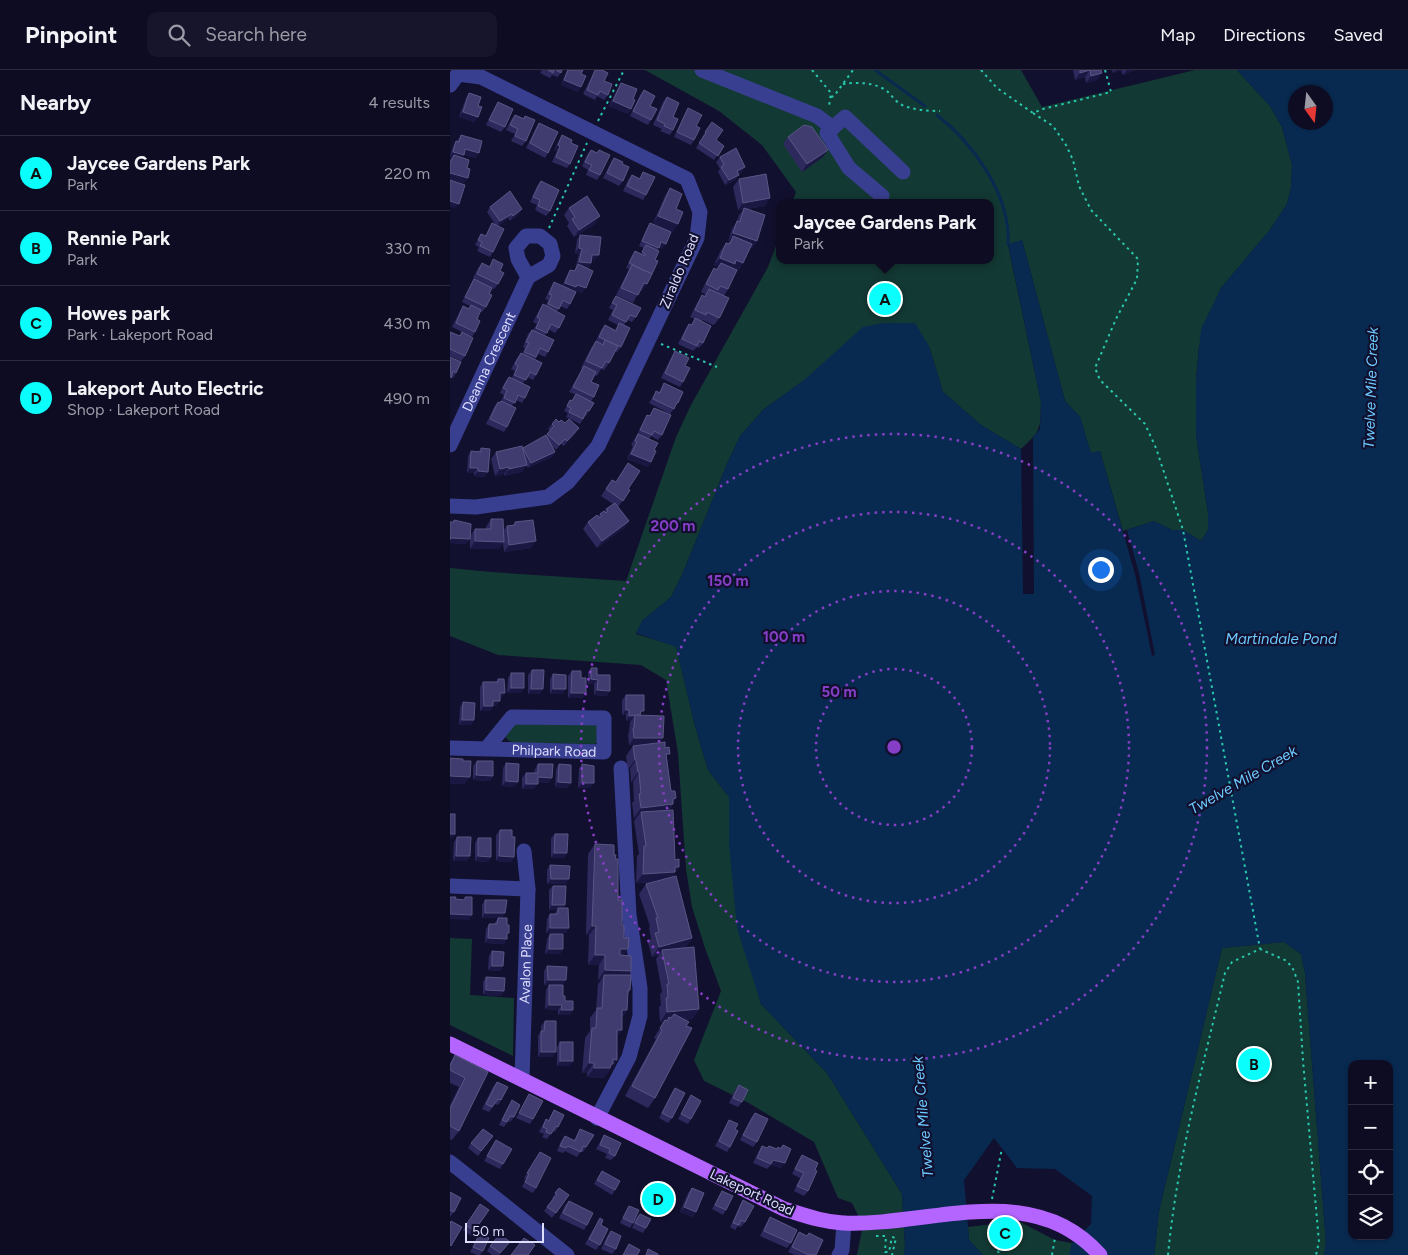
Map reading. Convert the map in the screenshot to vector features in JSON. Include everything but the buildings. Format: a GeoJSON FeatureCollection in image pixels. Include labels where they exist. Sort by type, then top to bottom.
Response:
{"type":"FeatureCollection","features":[{"type":"Feature","properties":{"kind":"main road","name":"Lakeport Road"},"geometry":{"type":"LineString","coordinates":[[453,1049],[522,1079],[597,1118],[784,1209],[821,1221],[844,1223],[890,1221],[996,1210],[1038,1216],[1072,1230],[1100,1255]]}},
{"type":"Feature","properties":{"kind":"street"},"geometry":{"type":"LineString","coordinates":[[702,70],[818,116],[833,128]]}},
{"type":"Feature","properties":{"kind":"street","name":"Ziraldo Road"},"geometry":{"type":"LineString","coordinates":[[450,85],[458,74],[482,77],[687,179],[700,212],[697,238],[598,446],[568,482],[548,497],[476,507],[450,506]]}},
{"type":"Feature","properties":{"kind":"street"},"geometry":{"type":"LineString","coordinates":[[882,196],[849,168],[827,133],[845,118],[903,172]]}},
{"type":"Feature","properties":{"kind":"street"},"geometry":{"type":"LineString","coordinates":[[526,236],[540,236],[550,244],[553,256],[549,265],[528,277],[518,259],[516,248],[526,236]]}},
{"type":"Feature","properties":{"kind":"street","name":"Deanna Crescent"},"geometry":{"type":"LineString","coordinates":[[450,445],[528,277]]}},
{"type":"Feature","properties":{"kind":"street","name":"Philpark Road"},"geometry":{"type":"LineString","coordinates":[[450,748],[486,749],[604,752],[604,718],[512,717],[486,749]]}},
{"type":"Feature","properties":{"kind":"street"},"geometry":{"type":"LineString","coordinates":[[597,1118],[629,1057],[640,1016],[640,988],[629,914],[621,768]]}},
{"type":"Feature","properties":{"kind":"street","name":"Avalon Place"},"geometry":{"type":"LineString","coordinates":[[522,1079],[528,889],[524,851]]}},
{"type":"Feature","properties":{"kind":"street"},"geometry":{"type":"LineString","coordinates":[[450,886],[528,889]]}},
{"type":"Feature","properties":{"kind":"street"},"geometry":{"type":"LineString","coordinates":[[450,1162],[567,1255]]}},
{"type":"Feature","properties":{"kind":"street"},"geometry":{"type":"LineString","coordinates":[[840,1255],[844,1223]]}},
{"type":"Feature","properties":{"kind":"path"},"geometry":{"type":"LineString","coordinates":[[544,239],[592,132],[624,70]]}},
{"type":"Feature","properties":{"kind":"path"},"geometry":{"type":"LineString","coordinates":[[812,70],[830,93],[829,106],[818,116]]}},
{"type":"Feature","properties":{"kind":"path"},"geometry":{"type":"LineString","coordinates":[[830,98],[834,96],[853,70]]}},
{"type":"Feature","properties":{"kind":"path"},"geometry":{"type":"LineString","coordinates":[[981,70],[997,88],[1053,126],[1066,145],[1073,160],[1079,186],[1091,210],[1138,259],[1137,279],[1116,319],[1095,368],[1100,380],[1145,424],[1159,457],[1183,530],[1260,949]]}},
{"type":"Feature","properties":{"kind":"path"},"geometry":{"type":"LineString","coordinates":[[1033,113],[1111,92],[1105,70]]}},
{"type":"Feature","properties":{"kind":"path"},"geometry":{"type":"LineString","coordinates":[[843,84],[874,85],[886,90],[900,104],[920,110],[940,112]]}},
{"type":"Feature","properties":{"kind":"path"},"geometry":{"type":"LineString","coordinates":[[649,339],[717,367]]}},
{"type":"Feature","properties":{"kind":"path"},"geometry":{"type":"LineString","coordinates":[[1168,1255],[1172,1216],[1187,1136],[1225,973],[1232,962],[1260,949],[1287,961],[1293,969],[1298,982],[1319,1242],[1316,1255]]}},
{"type":"Feature","properties":{"kind":"path"},"geometry":{"type":"LineString","coordinates":[[1052,1255],[1055,1235]]}},
{"type":"Feature","properties":{"kind":"path"},"geometry":{"type":"LineString","coordinates":[[870,1236],[886,1236],[885,1252],[889,1252],[892,1237],[896,1238],[892,1255]]}},
{"type":"Feature","properties":{"kind":"green space"},"geometry":{"type":"Polygon","coordinates":[[[645,70],[1021,70],[1042,107],[1195,70],[1237,70],[1270,106],[1282,127],[1292,165],[1291,188],[1287,204],[1269,231],[1221,288],[1199,346],[1196,379],[1196,435],[1208,513],[1208,530],[1201,541],[1183,530],[1172,530],[1154,521],[1123,531],[1100,451],[1091,454],[1080,417],[1065,401],[1022,240],[1008,245],[1041,402],[1039,428],[1028,442],[1021,449],[981,425],[943,392],[929,346],[803,381],[764,409],[740,436],[671,597],[642,621],[636,634],[676,646],[695,726],[708,770],[729,797],[729,844],[761,1004],[827,1073],[902,1194],[904,1255],[857,1255],[863,1225],[852,1203],[838,1198],[814,1142],[747,1102],[704,1081],[694,1060],[721,991],[692,907],[686,869],[678,753],[666,680],[641,665],[498,655],[450,636],[450,568],[626,581],[676,437],[691,405],[768,267],[776,246],[776,264],[994,264],[994,199],[793,199],[796,192],[762,145],[719,111],[645,70]]]}},
{"type":"Feature","properties":{"kind":"green space"},"geometry":{"type":"Polygon","coordinates":[[[505,723],[601,724],[600,741],[594,744],[514,743],[504,735],[505,723]]]}},
{"type":"Feature","properties":{"kind":"green space"},"geometry":{"type":"Polygon","coordinates":[[[450,938],[472,939],[470,995],[514,998],[513,1056],[450,1025],[450,938]]]}},
{"type":"Feature","properties":{"kind":"green space"},"geometry":{"type":"Polygon","coordinates":[[[1284,942],[1301,954],[1305,973],[1326,1243],[1324,1255],[1154,1255],[1159,1211],[1222,948],[1284,942]]]}},
{"type":"Feature","properties":{"kind":"green space"},"geometry":{"type":"Polygon","coordinates":[[[1018,1221],[1055,1240],[1072,1243],[1071,1255],[983,1255],[969,1240],[968,1227],[1018,1221]]]}},
{"type":"Feature","properties":{"kind":"water"},"geometry":{"type":"Polygon","coordinates":[[[1237,70],[1408,70],[1408,1255],[1324,1255],[1326,1243],[1305,973],[1301,954],[1284,942],[1222,948],[1159,1211],[1154,1255],[1069,1255],[1072,1243],[1091,1224],[1092,1196],[1055,1169],[1017,1168],[994,1138],[964,1180],[969,1240],[983,1255],[904,1255],[902,1194],[827,1073],[761,1004],[737,928],[729,844],[729,797],[708,770],[695,726],[676,647],[636,633],[642,621],[671,597],[740,436],[764,409],[803,381],[863,327],[883,323],[915,323],[929,346],[943,392],[981,425],[1021,449],[1023,594],[1034,594],[1033,437],[1040,429],[1041,402],[1008,244],[1022,240],[1065,401],[1080,417],[1091,453],[1100,451],[1135,574],[1152,656],[1155,655],[1139,573],[1127,530],[1154,521],[1172,530],[1183,530],[1201,541],[1208,530],[1208,513],[1196,435],[1196,379],[1201,329],[1221,288],[1269,231],[1287,204],[1291,188],[1292,165],[1282,127],[1270,106],[1237,70]]]}},
{"type":"Feature","properties":{"kind":"waterway"},"geometry":{"type":"LineString","coordinates":[[875,70],[925,106]]}},
{"type":"Feature","properties":{"kind":"waterway"},"geometry":{"type":"LineString","coordinates":[[937,115],[964,141],[988,172],[1003,208],[1008,244]]}},
{"type":"Feature","properties":{"kind":"place","name":"Jaycee Gardens Park"},"geometry":{"type":"Point","coordinates":[885,299]}},
{"type":"Feature","properties":{"kind":"place","name":"Rennie Park"},"geometry":{"type":"Point","coordinates":[1254,1064]}},
{"type":"Feature","properties":{"kind":"place","name":"Lakeport Auto Electric"},"geometry":{"type":"Point","coordinates":[658,1199]}},
{"type":"Feature","properties":{"kind":"place","name":"Howes park"},"geometry":{"type":"Point","coordinates":[1005,1233]}},
{"type":"Feature","properties":{"kind":"water label","name":"Twelve Mile Creek"},"geometry":{"type":"Point","coordinates":[1371,388]}},
{"type":"Feature","properties":{"kind":"water label","name":"Martindale Pond"},"geometry":{"type":"Point","coordinates":[1281,639]}},
{"type":"Feature","properties":{"kind":"water label","name":"Twelve Mile Creek"},"geometry":{"type":"Point","coordinates":[1243,780]}},
{"type":"Feature","properties":{"kind":"water label","name":"Twelve Mile Creek"},"geometry":{"type":"Point","coordinates":[923,1117]}}]}
